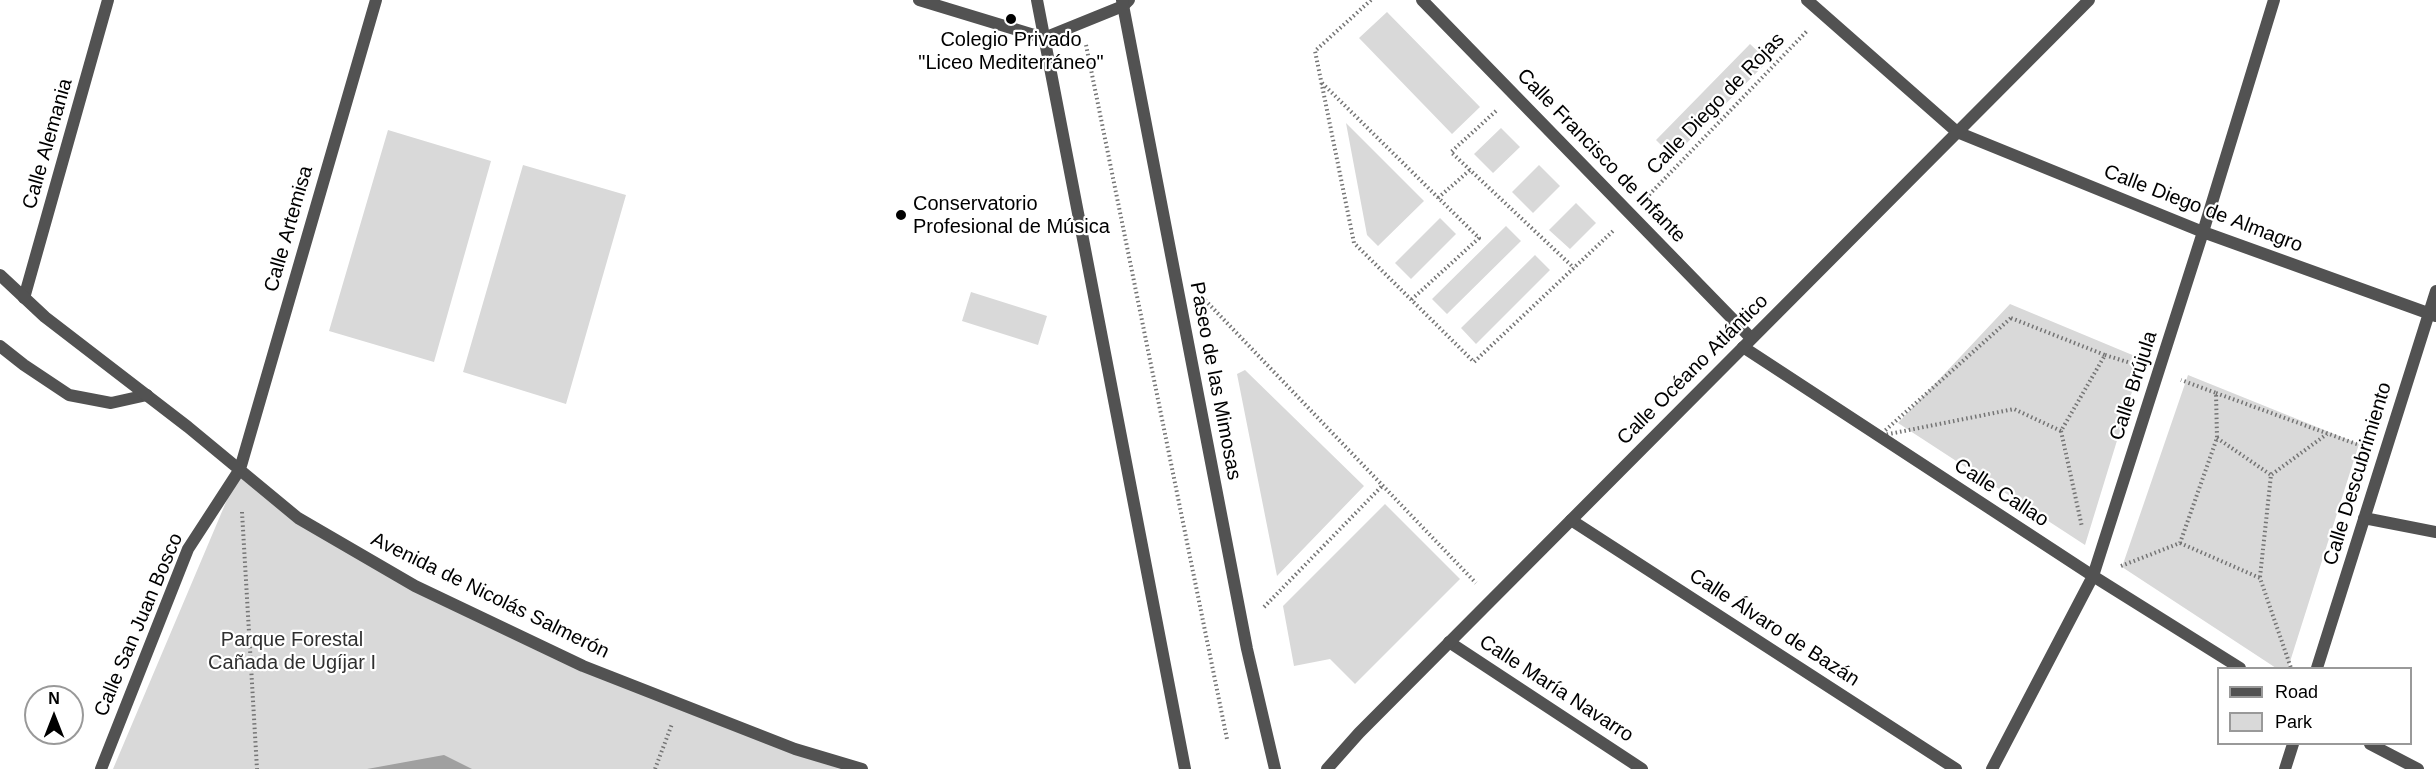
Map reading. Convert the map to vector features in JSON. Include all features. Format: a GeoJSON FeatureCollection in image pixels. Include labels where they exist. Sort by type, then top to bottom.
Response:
{"type":"FeatureCollection","features":[{"type":"Feature","properties":{"kind":"street","name":"Calle Alemania"},"geometry":{"type":"LineString","coordinates":[[24,298],[108,0]]}},
{"type":"Feature","properties":{"kind":"street","name":"Calle Artemisa"},"geometry":{"type":"LineString","coordinates":[[240,469],[376,0]]}},
{"type":"Feature","properties":{"kind":"street"},"geometry":{"type":"LineString","coordinates":[[919,0],[1044,38],[1125,2]]}},
{"type":"Feature","properties":{"kind":"street"},"geometry":{"type":"LineString","coordinates":[[1037,0],[1185,769]]}},
{"type":"Feature","properties":{"kind":"street","name":"Calle Francisco de Infante"},"geometry":{"type":"LineString","coordinates":[[1422,0],[1631,214],[1747,343]]}},
{"type":"Feature","properties":{"kind":"street","name":"Calle Diego de Almagro"},"geometry":{"type":"LineString","coordinates":[[1807,0],[1957,132],[2203,232],[2432,315]]}},
{"type":"Feature","properties":{"kind":"street","name":"Calle Océano Atlántico"},"geometry":{"type":"LineString","coordinates":[[1327,769],[1359,733],[1449,642],[2089,0]]}},
{"type":"Feature","properties":{"kind":"street","name":"Calle Brújula"},"geometry":{"type":"LineString","coordinates":[[1992,769],[2093,576],[2203,232],[2274,0]]}},
{"type":"Feature","properties":{"kind":"street","name":"Paseo de las Mimosas"},"geometry":{"type":"LineString","coordinates":[[1125,2],[1173,267],[1243,628],[1275,769]]}},
{"type":"Feature","properties":{"kind":"street","name":"Avenida de Nicolás Salmerón"},"geometry":{"type":"LineString","coordinates":[[0,276],[45,317],[147,395],[298,518],[415,586],[583,666],[795,749],[862,769]]}},
{"type":"Feature","properties":{"kind":"street","name":"Calle Descubrimiento"},"geometry":{"type":"LineString","coordinates":[[2318,667],[2364,518],[2432,315],[2436,291]]}},
{"type":"Feature","properties":{"kind":"street","name":"Calle Callao"},"geometry":{"type":"LineString","coordinates":[[1747,343],[1879,436],[2237,667]]}},
{"type":"Feature","properties":{"kind":"street"},"geometry":{"type":"LineString","coordinates":[[0,346],[69,395],[111,403],[147,395]]}},
{"type":"Feature","properties":{"kind":"street","name":"Calle San Juan Bosco"},"geometry":{"type":"LineString","coordinates":[[101,769],[188,549],[240,469]]}},
{"type":"Feature","properties":{"kind":"street"},"geometry":{"type":"LineString","coordinates":[[2364,518],[2436,532]]}},
{"type":"Feature","properties":{"kind":"street","name":"Calle Álvaro de Bazán"},"geometry":{"type":"LineString","coordinates":[[1570,520],[1956,769]]}},
{"type":"Feature","properties":{"kind":"street","name":"Calle María Navarro"},"geometry":{"type":"LineString","coordinates":[[1449,642],[1642,769]]}},
{"type":"Feature","properties":{"kind":"street"},"geometry":{"type":"LineString","coordinates":[[2285,769],[2293,745]]}},
{"type":"Feature","properties":{"kind":"street"},"geometry":{"type":"LineString","coordinates":[[2372,745],[2418,769]]}},
{"type":"Feature","properties":{"kind":"path"},"geometry":{"type":"LineString","coordinates":[[1322,83],[1479,238],[1412,300],[1354,243],[1315,51],[1371,0]]}},
{"type":"Feature","properties":{"kind":"path","name":"Calle Diego de Rojas"},"geometry":{"type":"LineString","coordinates":[[1412,300],[1474,362],[1631,214],[1823,14]]}},
{"type":"Feature","properties":{"kind":"path"},"geometry":{"type":"LineString","coordinates":[[1086,45],[1227,739]]}},
{"type":"Feature","properties":{"kind":"path"},"geometry":{"type":"LineString","coordinates":[[1515,95],[1450,152],[1574,268]]}},
{"type":"Feature","properties":{"kind":"path"},"geometry":{"type":"LineString","coordinates":[[1438,198],[1470,170]]}},
{"type":"Feature","properties":{"kind":"path"},"geometry":{"type":"LineString","coordinates":[[1173,267],[1492,599]]}},
{"type":"Feature","properties":{"kind":"path"},"geometry":{"type":"LineString","coordinates":[[1879,436],[2012,318],[2105,355],[2159,372],[2385,454]]}},
{"type":"Feature","properties":{"kind":"path"},"geometry":{"type":"LineString","coordinates":[[2083,531],[2061,431],[2105,355]]}},
{"type":"Feature","properties":{"kind":"path"},"geometry":{"type":"LineString","coordinates":[[2180,543],[2217,438],[2216,393]]}},
{"type":"Feature","properties":{"kind":"path"},"geometry":{"type":"LineString","coordinates":[[1879,436],[2014,408],[2061,431]]}},
{"type":"Feature","properties":{"kind":"path"},"geometry":{"type":"LineString","coordinates":[[2290,667],[2260,578],[2271,475],[2328,434]]}},
{"type":"Feature","properties":{"kind":"path"},"geometry":{"type":"LineString","coordinates":[[2217,438],[2271,475]]}},
{"type":"Feature","properties":{"kind":"path"},"geometry":{"type":"LineString","coordinates":[[240,469],[257,769]]}},
{"type":"Feature","properties":{"kind":"path"},"geometry":{"type":"LineString","coordinates":[[1243,628],[1383,485]]}},
{"type":"Feature","properties":{"kind":"path"},"geometry":{"type":"LineString","coordinates":[[2093,576],[2180,543],[2260,578]]}},
{"type":"Feature","properties":{"kind":"path"},"geometry":{"type":"LineString","coordinates":[[655,769],[679,704]]}},
{"type":"Feature","properties":{"kind":"green space"},"geometry":{"type":"Polygon","coordinates":[[[1387,12],[1480,107],[1452,134],[1359,38],[1387,12]]]}},
{"type":"Feature","properties":{"kind":"green space"},"geometry":{"type":"Polygon","coordinates":[[[1750,44],[1768,61],[1673,157],[1656,140],[1750,44]]]}},
{"type":"Feature","properties":{"kind":"green space"},"geometry":{"type":"Polygon","coordinates":[[[1346,123],[1424,201],[1378,246],[1367,235],[1346,123]]]}},
{"type":"Feature","properties":{"kind":"green space"},"geometry":{"type":"Polygon","coordinates":[[[1501,128],[1520,147],[1493,173],[1474,154],[1501,128]]]}},
{"type":"Feature","properties":{"kind":"green space"},"geometry":{"type":"Polygon","coordinates":[[[388,130],[491,161],[434,362],[329,331],[388,130]]]}},
{"type":"Feature","properties":{"kind":"green space"},"geometry":{"type":"Polygon","coordinates":[[[523,165],[626,195],[566,404],[463,372],[523,165]]]}},
{"type":"Feature","properties":{"kind":"green space"},"geometry":{"type":"Polygon","coordinates":[[[1539,165],[1560,186],[1533,213],[1512,192],[1539,165]]]}},
{"type":"Feature","properties":{"kind":"green space"},"geometry":{"type":"Polygon","coordinates":[[[1576,203],[1596,223],[1570,249],[1549,230],[1576,203]]]}},
{"type":"Feature","properties":{"kind":"green space"},"geometry":{"type":"Polygon","coordinates":[[[1440,218],[1456,234],[1411,279],[1395,263],[1440,218]]]}},
{"type":"Feature","properties":{"kind":"green space"},"geometry":{"type":"Polygon","coordinates":[[[1506,226],[1521,241],[1447,314],[1432,299],[1506,226]]]}},
{"type":"Feature","properties":{"kind":"green space"},"geometry":{"type":"Polygon","coordinates":[[[1535,255],[1550,270],[1476,344],[1461,328],[1535,255]]]}},
{"type":"Feature","properties":{"kind":"green space"},"geometry":{"type":"Polygon","coordinates":[[[971,292],[1047,316],[1038,345],[962,321],[971,292]]]}},
{"type":"Feature","properties":{"kind":"green space"},"geometry":{"type":"Polygon","coordinates":[[[2010,304],[2142,359],[2085,545],[1898,423],[2010,304]]]}},
{"type":"Feature","properties":{"kind":"green space"},"geometry":{"type":"Polygon","coordinates":[[[1245,370],[1364,486],[1277,576],[1237,374],[1245,370]]]}},
{"type":"Feature","properties":{"kind":"green space"},"geometry":{"type":"Polygon","coordinates":[[[2188,375],[2359,444],[2288,667],[2274,667],[2122,567],[2188,375]]]}},
{"type":"Feature","properties":{"kind":"green space","name":"Parque Forestal Cañada de Ugíjar I"},"geometry":{"type":"Polygon","coordinates":[[[240,469],[298,518],[415,586],[583,666],[862,769],[113,769],[240,469]]]}},
{"type":"Feature","properties":{"kind":"green space"},"geometry":{"type":"Polygon","coordinates":[[[1385,504],[1460,579],[1355,684],[1330,659],[1294,666],[1283,606],[1385,504]]]}},
{"type":"Feature","properties":{"kind":"shaded area"},"geometry":{"type":"Polygon","coordinates":[[[444,755],[472,769],[367,769],[444,755]]]}},
{"type":"Feature","properties":{"kind":"place","name":"Colegio Privado \"Liceo Mediterráneo\""},"geometry":{"type":"Point","coordinates":[1011,19]}},
{"type":"Feature","properties":{"kind":"place","name":"Conservatorio Profesional de Música"},"geometry":{"type":"Point","coordinates":[901,215]}}]}
